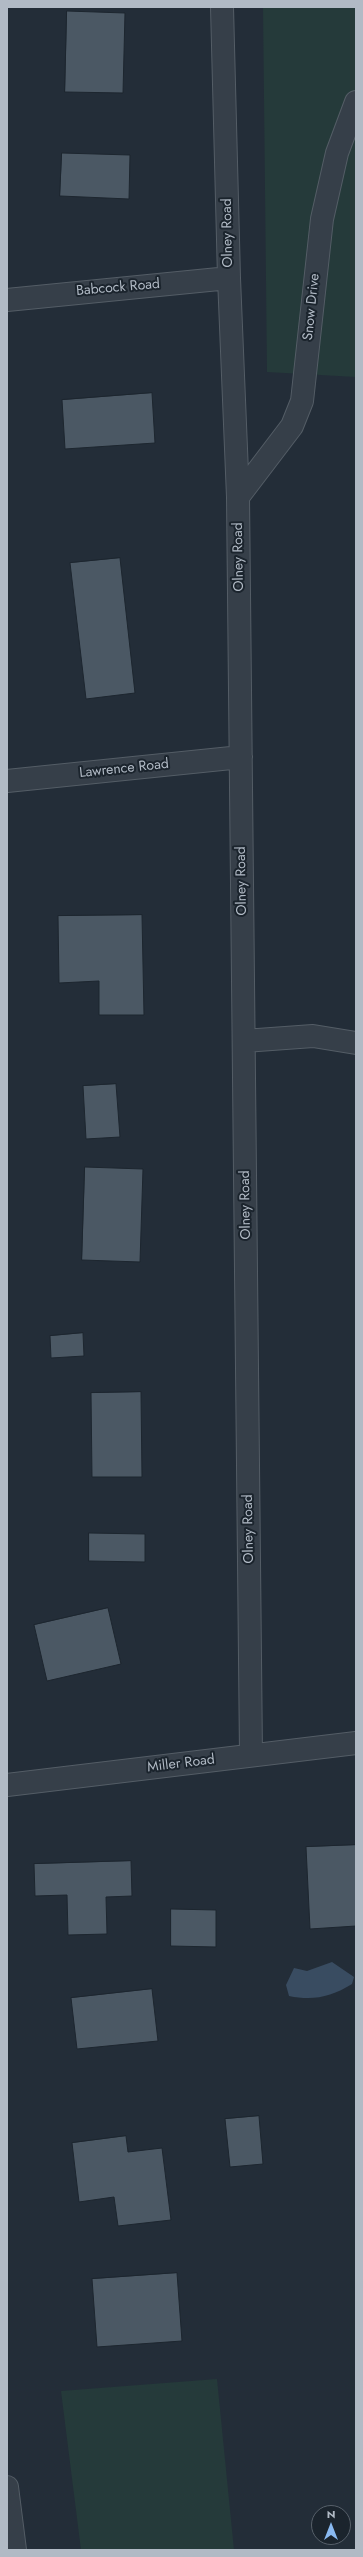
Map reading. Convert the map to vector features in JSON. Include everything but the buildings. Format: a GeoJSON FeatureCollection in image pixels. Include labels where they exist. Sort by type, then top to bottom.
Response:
{"type":"FeatureCollection","features":[{"type":"Feature","properties":{"kind":"street","name":"Olney Road"},"geometry":{"type":"LineString","coordinates":[[222,7],[229,278],[238,497],[251,1755]]}},
{"type":"Feature","properties":{"kind":"street","name":"Snow Drive"},"geometry":{"type":"LineString","coordinates":[[238,497],[292,426],[302,401],[322,219],[338,153],[356,102]]}},
{"type":"Feature","properties":{"kind":"street","name":"Babcock Road"},"geometry":{"type":"LineString","coordinates":[[7,300],[229,278]]}},
{"type":"Feature","properties":{"kind":"street","name":"Lawrence Road"},"geometry":{"type":"LineString","coordinates":[[7,781],[241,757]]}},
{"type":"Feature","properties":{"kind":"street"},"geometry":{"type":"LineString","coordinates":[[244,1041],[313,1036],[356,1043]]}},
{"type":"Feature","properties":{"kind":"street","name":"Miller Road"},"geometry":{"type":"LineString","coordinates":[[7,1785],[356,1743]]}},
{"type":"Feature","properties":{"kind":"street"},"geometry":{"type":"LineString","coordinates":[[7,2487],[15,2550]]}},
{"type":"Feature","properties":{"kind":"green space"},"geometry":{"type":"Polygon","coordinates":[[[263,7],[356,7],[356,377],[267,372],[263,7]]]}},
{"type":"Feature","properties":{"kind":"green space"},"geometry":{"type":"Polygon","coordinates":[[[217,2379],[234,2550],[81,2550],[61,2391],[217,2379]]]}},
{"type":"Feature","properties":{"kind":"water"},"geometry":{"type":"Polygon","coordinates":[[[332,1962],[354,1977],[352,1984],[337,1992],[322,1997],[306,1998],[289,1996],[286,1985],[294,1968],[307,1971],[332,1962]]]}}]}
